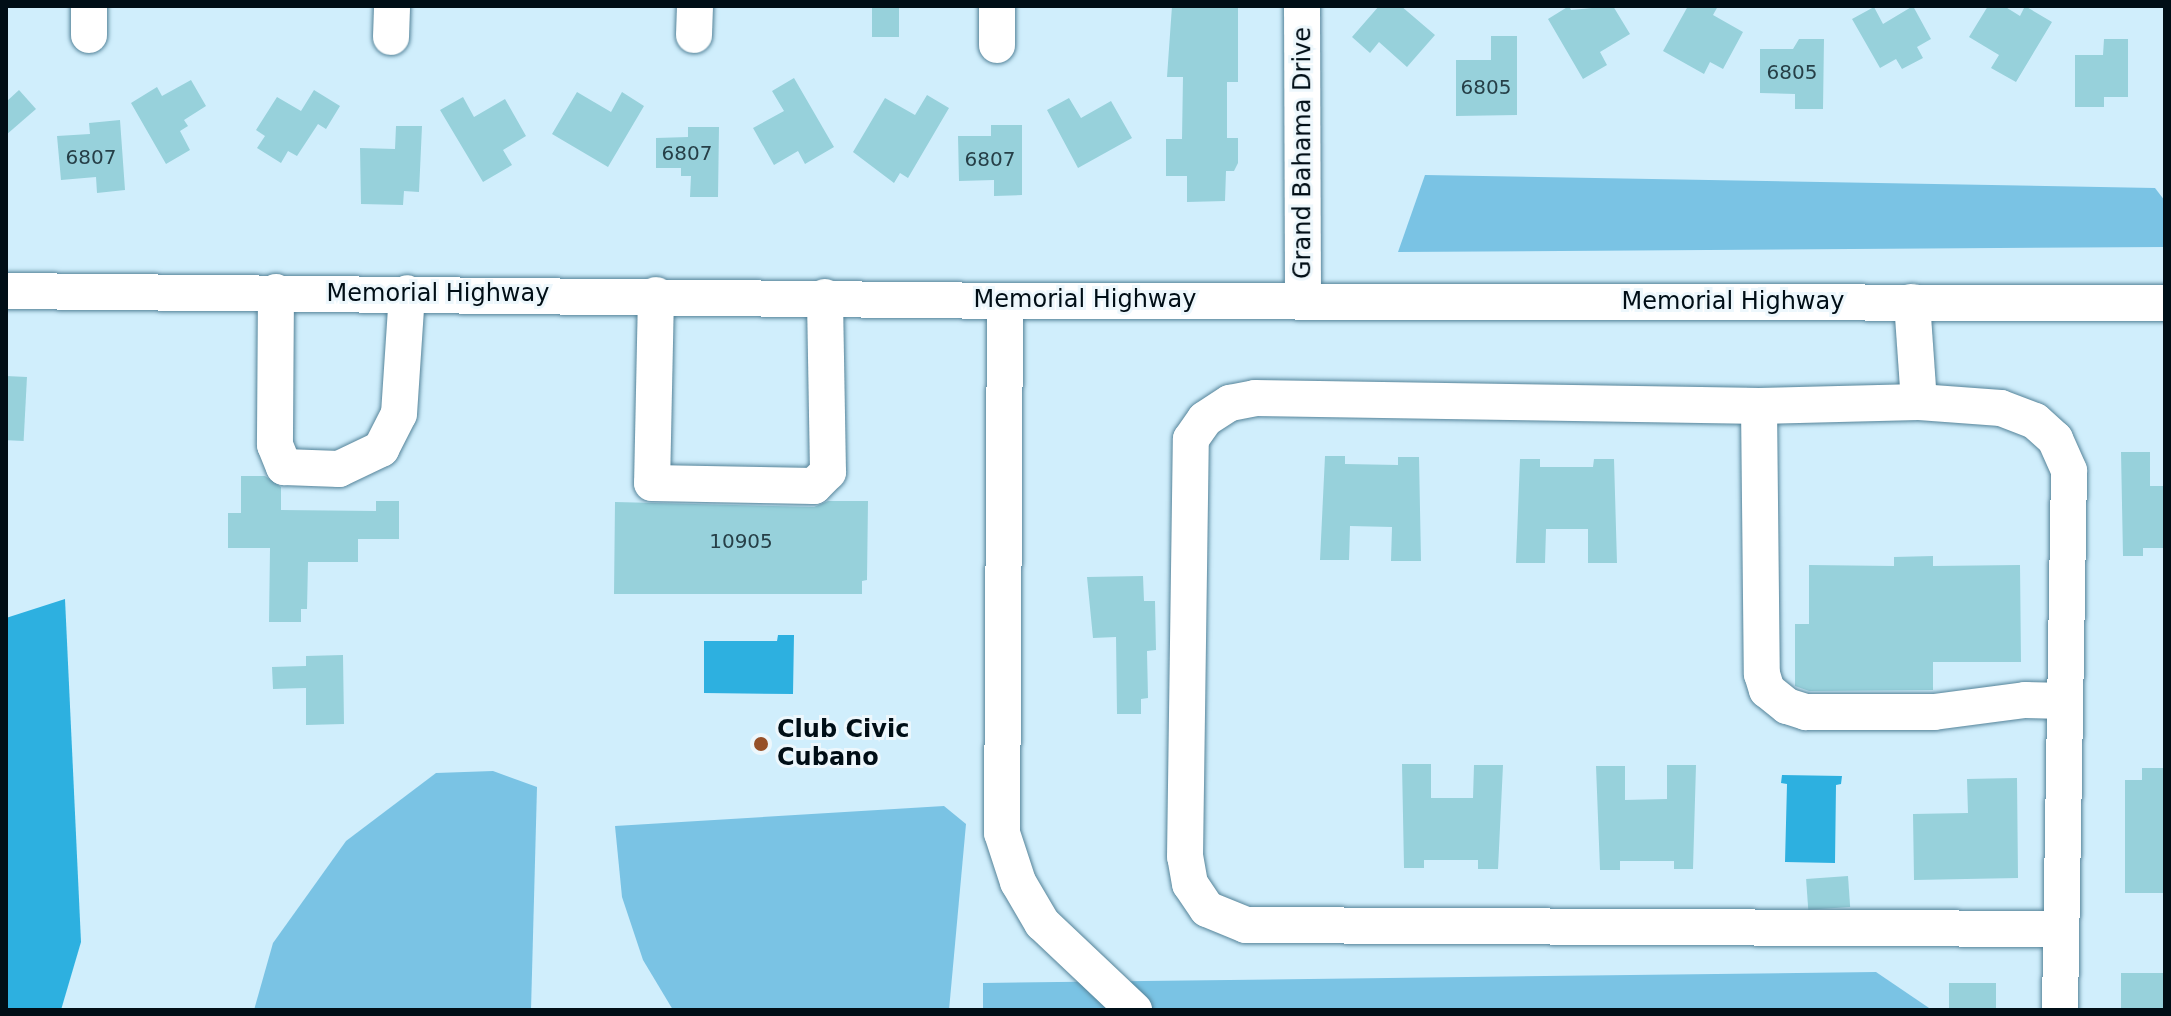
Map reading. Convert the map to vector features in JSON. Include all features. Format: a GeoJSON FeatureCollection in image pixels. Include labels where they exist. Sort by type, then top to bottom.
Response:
{"type":"FeatureCollection","features":[{"type":"Feature","properties":{"kind":"street"},"geometry":{"type":"LineString","coordinates":[[997,6],[997,45]]}},
{"type":"Feature","properties":{"kind":"street","name":"Grand Bahama Drive"},"geometry":{"type":"LineString","coordinates":[[1302,6],[1303,300]]}},
{"type":"Feature","properties":{"kind":"street","name":"Memorial Highway"},"geometry":{"type":"LineString","coordinates":[[6,291],[656,295],[1005,301],[2165,303]]}},
{"type":"Feature","properties":{"kind":"street"},"geometry":{"type":"LineString","coordinates":[[276,292],[275,445],[284,467],[339,469],[381,449],[399,414],[407,293]]}},
{"type":"Feature","properties":{"kind":"street"},"geometry":{"type":"LineString","coordinates":[[656,295],[652,483],[814,486],[828,472],[825,297]]}},
{"type":"Feature","properties":{"kind":"street"},"geometry":{"type":"LineString","coordinates":[[1005,301],[1002,833],[1018,882],[1042,923],[1134,1010]]}},
{"type":"Feature","properties":{"kind":"street"},"geometry":{"type":"LineString","coordinates":[[1912,302],[1919,402]]}},
{"type":"Feature","properties":{"kind":"street"},"geometry":{"type":"LineString","coordinates":[[2059,929],[1246,925],[1207,909],[1190,884],[1185,857],[1188,464],[1191,439],[1205,419],[1230,403],[1255,398],[1759,406],[1919,402],[2001,408],[2035,421],[2055,439],[2069,471],[2060,1010]]}},
{"type":"Feature","properties":{"kind":"street"},"geometry":{"type":"LineString","coordinates":[[1759,406],[1762,674],[1767,690],[1787,706],[1806,712],[1934,712],[2025,700],[2065,701]]}},
{"type":"Feature","properties":{"kind":"shaded area"},"geometry":{"type":"Polygon","coordinates":[[[1425,175],[2155,188],[2165,201],[2165,247],[1398,252],[1425,175]]]}},
{"type":"Feature","properties":{"kind":"shaded area"},"geometry":{"type":"Polygon","coordinates":[[[65,599],[81,942],[61,1010],[6,1010],[6,618],[65,599]]]}},
{"type":"Feature","properties":{"kind":"shaded area"},"geometry":{"type":"Polygon","coordinates":[[[778,635],[794,635],[793,694],[704,693],[704,641],[777,641],[778,635]]]}},
{"type":"Feature","properties":{"kind":"shaded area"},"geometry":{"type":"Polygon","coordinates":[[[493,771],[537,787],[531,1010],[254,1010],[273,943],[346,841],[436,773],[493,771]]]}},
{"type":"Feature","properties":{"kind":"shaded area"},"geometry":{"type":"Polygon","coordinates":[[[1782,775],[1842,776],[1841,784],[1836,785],[1835,863],[1785,862],[1787,784],[1781,783],[1782,775]]]}},
{"type":"Feature","properties":{"kind":"shaded area"},"geometry":{"type":"Polygon","coordinates":[[[944,806],[966,824],[949,1010],[673,1010],[643,960],[622,897],[615,826],[944,806]]]}},
{"type":"Feature","properties":{"kind":"shaded area"},"geometry":{"type":"Polygon","coordinates":[[[1876,972],[1932,1010],[983,1010],[983,983],[1876,972]]]}},
{"type":"Feature","properties":{"kind":"building"},"geometry":{"type":"Polygon","coordinates":[[[872,6],[899,6],[899,37],[872,37],[872,6]]]}},
{"type":"Feature","properties":{"kind":"building"},"geometry":{"type":"Polygon","coordinates":[[[1172,6],[1238,6],[1238,82],[1227,82],[1227,138],[1238,138],[1238,163],[1234,171],[1226,171],[1225,201],[1187,202],[1187,176],[1166,176],[1166,139],[1182,139],[1183,77],[1167,77],[1172,6]]]}},
{"type":"Feature","properties":{"kind":"building"},"geometry":{"type":"Polygon","coordinates":[[[1379,6],[1401,6],[1435,35],[1407,67],[1379,42],[1370,53],[1352,37],[1379,6]]]}},
{"type":"Feature","properties":{"kind":"building"},"geometry":{"type":"Polygon","coordinates":[[[1569,6],[1571,10],[1613,6],[1630,34],[1600,52],[1607,65],[1583,79],[1548,19],[1569,6]]]}},
{"type":"Feature","properties":{"kind":"building"},"geometry":{"type":"Polygon","coordinates":[[[1688,6],[1718,6],[1713,15],[1743,32],[1723,69],[1710,62],[1704,74],[1663,51],[1688,6]]]}},
{"type":"Feature","properties":{"kind":"building"},"geometry":{"type":"Polygon","coordinates":[[[1913,6],[1931,39],[1917,47],[1923,58],[1902,69],[1896,59],[1880,68],[1852,19],[1874,7],[1883,24],[1913,6]]]}},
{"type":"Feature","properties":{"kind":"building"},"geometry":{"type":"Polygon","coordinates":[[[1988,6],[2004,6],[2020,16],[2025,6],[2052,22],[2016,82],[1991,68],[1999,55],[1969,37],[1988,6]]]}},
{"type":"Feature","properties":{"kind":"building"},"geometry":{"type":"Polygon","coordinates":[[[1491,36],[1517,36],[1517,115],[1456,116],[1456,60],[1491,60],[1491,36]]]}},
{"type":"Feature","properties":{"kind":"building"},"geometry":{"type":"Polygon","coordinates":[[[1799,39],[1824,39],[1823,109],[1795,109],[1795,94],[1760,93],[1760,49],[1793,49],[1799,39]]]}},
{"type":"Feature","properties":{"kind":"building"},"geometry":{"type":"Polygon","coordinates":[[[2104,39],[2128,39],[2128,97],[2104,97],[2104,107],[2075,107],[2075,55],[2103,55],[2104,39]]]}},
{"type":"Feature","properties":{"kind":"building"},"geometry":{"type":"Polygon","coordinates":[[[794,78],[834,147],[805,164],[798,151],[774,165],[753,128],[784,111],[772,91],[794,78]]]}},
{"type":"Feature","properties":{"kind":"building"},"geometry":{"type":"Polygon","coordinates":[[[191,80],[206,106],[184,120],[188,126],[180,131],[190,150],[166,164],[131,103],[157,87],[162,96],[191,80]]]}},
{"type":"Feature","properties":{"kind":"building"},"geometry":{"type":"Polygon","coordinates":[[[19,90],[36,109],[6,135],[6,102],[19,90]]]}},
{"type":"Feature","properties":{"kind":"building"},"geometry":{"type":"Polygon","coordinates":[[[314,90],[340,106],[326,129],[318,124],[297,156],[288,151],[281,163],[257,148],[265,136],[256,130],[277,97],[301,111],[314,90]]]}},
{"type":"Feature","properties":{"kind":"building"},"geometry":{"type":"Polygon","coordinates":[[[577,92],[611,112],[622,92],[644,106],[608,167],[552,134],[577,92]]]}},
{"type":"Feature","properties":{"kind":"building"},"geometry":{"type":"Polygon","coordinates":[[[927,95],[949,108],[908,178],[900,173],[894,183],[853,152],[885,98],[915,115],[927,95]]]}},
{"type":"Feature","properties":{"kind":"building"},"geometry":{"type":"Polygon","coordinates":[[[463,97],[474,117],[505,99],[526,136],[503,150],[512,165],[483,182],[440,110],[463,97]]]}},
{"type":"Feature","properties":{"kind":"building"},"geometry":{"type":"Polygon","coordinates":[[[1069,98],[1081,118],[1111,101],[1132,138],[1078,168],[1047,110],[1069,98]]]}},
{"type":"Feature","properties":{"kind":"building"},"geometry":{"type":"Polygon","coordinates":[[[120,120],[125,190],[97,193],[96,177],[61,180],[57,136],[90,134],[89,123],[120,120]]]}},
{"type":"Feature","properties":{"kind":"building"},"geometry":{"type":"Polygon","coordinates":[[[991,125],[1022,125],[1022,195],[994,196],[994,180],[959,181],[958,136],[991,136],[991,125]]]}},
{"type":"Feature","properties":{"kind":"building"},"geometry":{"type":"Polygon","coordinates":[[[396,126],[422,126],[419,192],[404,191],[403,205],[361,204],[360,148],[395,149],[396,126]]]}},
{"type":"Feature","properties":{"kind":"building"},"geometry":{"type":"Polygon","coordinates":[[[688,127],[719,127],[718,197],[690,197],[691,176],[681,176],[681,168],[656,168],[656,138],[688,137],[688,127]]]}},
{"type":"Feature","properties":{"kind":"building"},"geometry":{"type":"Polygon","coordinates":[[[6,376],[27,377],[24,441],[6,440],[6,376]]]}},
{"type":"Feature","properties":{"kind":"building"},"geometry":{"type":"Polygon","coordinates":[[[2121,452],[2150,452],[2150,486],[2165,486],[2165,548],[2143,548],[2143,556],[2123,556],[2121,452]]]}},
{"type":"Feature","properties":{"kind":"building"},"geometry":{"type":"Polygon","coordinates":[[[1325,456],[1345,456],[1345,464],[1398,465],[1398,457],[1419,457],[1421,561],[1391,561],[1392,527],[1350,526],[1349,560],[1320,560],[1325,456]]]}},
{"type":"Feature","properties":{"kind":"building"},"geometry":{"type":"Polygon","coordinates":[[[1520,459],[1540,459],[1540,467],[1593,467],[1594,459],[1614,459],[1617,563],[1588,563],[1588,529],[1546,529],[1545,563],[1516,563],[1520,459]]]}},
{"type":"Feature","properties":{"kind":"building"},"geometry":{"type":"Polygon","coordinates":[[[241,476],[265,476],[281,487],[281,510],[376,511],[376,501],[399,501],[399,539],[358,539],[358,562],[308,562],[307,609],[301,609],[301,622],[269,622],[270,548],[228,548],[228,513],[241,513],[241,476]]]}},
{"type":"Feature","properties":{"kind":"building"},"geometry":{"type":"Polygon","coordinates":[[[828,501],[868,501],[867,580],[862,581],[862,594],[614,594],[615,502],[814,507],[828,501]]]}},
{"type":"Feature","properties":{"kind":"building"},"geometry":{"type":"Polygon","coordinates":[[[1933,556],[1933,566],[2020,565],[2021,662],[1933,662],[1933,690],[1809,691],[1795,686],[1795,624],[1809,624],[1809,565],[1894,566],[1894,557],[1933,556]]]}},
{"type":"Feature","properties":{"kind":"building"},"geometry":{"type":"Polygon","coordinates":[[[1143,576],[1144,601],[1155,601],[1156,650],[1147,651],[1148,698],[1141,699],[1141,714],[1117,714],[1116,637],[1093,638],[1087,577],[1143,576]]]}},
{"type":"Feature","properties":{"kind":"building"},"geometry":{"type":"Polygon","coordinates":[[[343,655],[344,724],[306,725],[306,688],[273,689],[272,667],[306,666],[306,656],[343,655]]]}},
{"type":"Feature","properties":{"kind":"building"},"geometry":{"type":"Polygon","coordinates":[[[1402,764],[1431,764],[1431,798],[1473,798],[1474,765],[1503,765],[1498,869],[1478,869],[1478,860],[1424,860],[1424,868],[1404,868],[1402,764]]]}},
{"type":"Feature","properties":{"kind":"building"},"geometry":{"type":"Polygon","coordinates":[[[1667,765],[1696,765],[1693,869],[1674,869],[1674,861],[1620,861],[1620,870],[1600,870],[1596,766],[1625,766],[1625,800],[1667,799],[1667,765]]]}},
{"type":"Feature","properties":{"kind":"building"},"geometry":{"type":"Polygon","coordinates":[[[2142,768],[2165,768],[2165,893],[2125,893],[2125,780],[2142,780],[2142,768]]]}},
{"type":"Feature","properties":{"kind":"building"},"geometry":{"type":"Polygon","coordinates":[[[2017,778],[2018,878],[1914,880],[1913,814],[1968,813],[1967,779],[2017,778]]]}},
{"type":"Feature","properties":{"kind":"building"},"geometry":{"type":"Polygon","coordinates":[[[1848,876],[1850,907],[1808,910],[1806,879],[1848,876]]]}},
{"type":"Feature","properties":{"kind":"building"},"geometry":{"type":"Polygon","coordinates":[[[2121,973],[2165,973],[2165,1010],[2121,1010],[2121,973]]]}},
{"type":"Feature","properties":{"kind":"building"},"geometry":{"type":"Polygon","coordinates":[[[1949,983],[1996,983],[1996,1010],[1949,1010],[1949,983]]]}},
{"type":"Feature","properties":{"kind":"place","name":"Club Civic Cubano"},"geometry":{"type":"Point","coordinates":[761,744]}}]}
